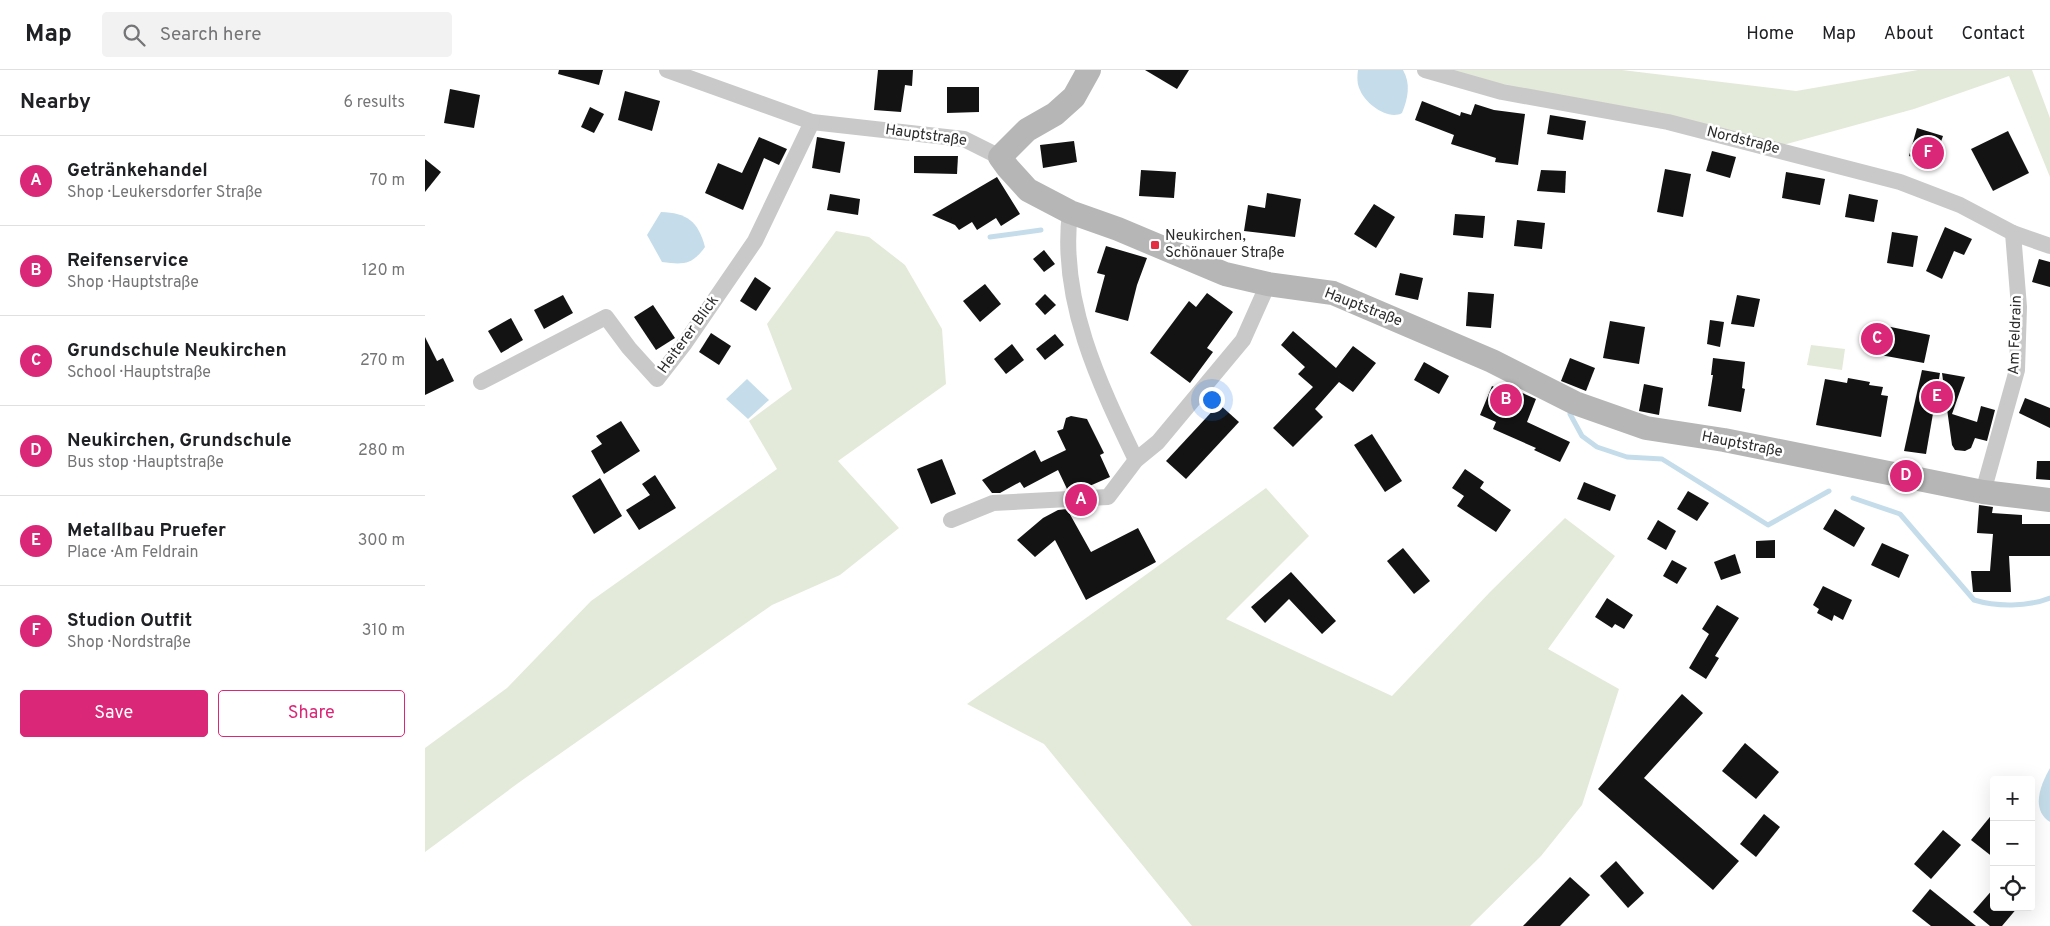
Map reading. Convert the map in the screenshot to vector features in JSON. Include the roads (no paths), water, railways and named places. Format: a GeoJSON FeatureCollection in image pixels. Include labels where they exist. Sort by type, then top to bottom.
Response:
{"type":"FeatureCollection","features":[{"type":"Feature","properties":{"kind":"street","name":"Hauptstraße"},"geometry":{"type":"LineString","coordinates":[[667,70],[812,122],[964,139],[1000,157],[1028,190],[1070,212],[1118,229],[1225,274],[1269,284],[1333,293],[1492,361],[1575,403],[1646,428],[1724,440],[1983,492],[2050,500]]}},
{"type":"Feature","properties":{"kind":"street"},"geometry":{"type":"LineString","coordinates":[[1000,157],[1027,130],[1055,114],[1074,96],[1089,70]]}},
{"type":"Feature","properties":{"kind":"street","name":"Nordstraße"},"geometry":{"type":"LineString","coordinates":[[1425,70],[1502,92],[1668,122],[1839,164],[1900,182],[1960,205],[2013,233],[2050,246]]}},
{"type":"Feature","properties":{"kind":"street","name":"Heiterer Blick"},"geometry":{"type":"LineString","coordinates":[[481,382],[607,317],[629,348],[657,379],[685,343],[755,241],[812,122]]}},
{"type":"Feature","properties":{"kind":"street"},"geometry":{"type":"LineString","coordinates":[[1070,212],[1067,233],[1071,281],[1082,331],[1106,398],[1136,460]]}},
{"type":"Feature","properties":{"kind":"street","name":"Am Feldrain"},"geometry":{"type":"LineString","coordinates":[[1983,492],[2017,370],[2019,307],[2013,233]]}},
{"type":"Feature","properties":{"kind":"street"},"geometry":{"type":"LineString","coordinates":[[951,520],[993,503],[1108,497],[1136,460],[1158,442],[1243,340],[1269,284]]}},
{"type":"Feature","properties":{"kind":"water"},"geometry":{"type":"Polygon","coordinates":[[[1358,70],[1403,70],[1408,91],[1402,113],[1390,115],[1372,105],[1363,95],[1358,85],[1358,70]]]}},
{"type":"Feature","properties":{"kind":"water"},"geometry":{"type":"Polygon","coordinates":[[[661,212],[678,214],[695,225],[705,247],[696,257],[681,263],[662,262],[647,235],[661,212]]]}},
{"type":"Feature","properties":{"kind":"water"},"geometry":{"type":"Polygon","coordinates":[[[747,379],[769,400],[748,419],[726,399],[747,379]]]}},
{"type":"Feature","properties":{"kind":"water"},"geometry":{"type":"Polygon","coordinates":[[[2050,768],[2050,822],[2040,810],[2039,796],[2043,781],[2050,768]]]}},
{"type":"Feature","properties":{"kind":"waterway"},"geometry":{"type":"LineString","coordinates":[[990,237],[1041,230]]}},
{"type":"Feature","properties":{"kind":"waterway"},"geometry":{"type":"LineString","coordinates":[[1570,414],[1582,436],[1597,447],[1627,457],[1662,459],[1768,525],[1829,491]]}},
{"type":"Feature","properties":{"kind":"waterway"},"geometry":{"type":"LineString","coordinates":[[1853,498],[1900,514],[1974,600],[1992,604],[2012,605],[2032,603],[2050,598]]}},
{"type":"Feature","properties":{"kind":"place","name":"Studion Outfit"},"geometry":{"type":"Point","coordinates":[1928,153]}},
{"type":"Feature","properties":{"kind":"place","name":"Neukirchen, Schönauer Straße"},"geometry":{"type":"Point","coordinates":[1155,245]}},
{"type":"Feature","properties":{"kind":"place","name":"Grundschule Neukirchen"},"geometry":{"type":"Point","coordinates":[1877,339]}},
{"type":"Feature","properties":{"kind":"place","name":"Metallbau Pruefer"},"geometry":{"type":"Point","coordinates":[1937,397]}},
{"type":"Feature","properties":{"kind":"place","name":"Reifenservice"},"geometry":{"type":"Point","coordinates":[1506,400]}},
{"type":"Feature","properties":{"kind":"place","name":"Neukirchen, Grundschule"},"geometry":{"type":"Point","coordinates":[1906,476]}},
{"type":"Feature","properties":{"kind":"place","name":"Getränkehandel"},"geometry":{"type":"Point","coordinates":[1081,500]}}]}
